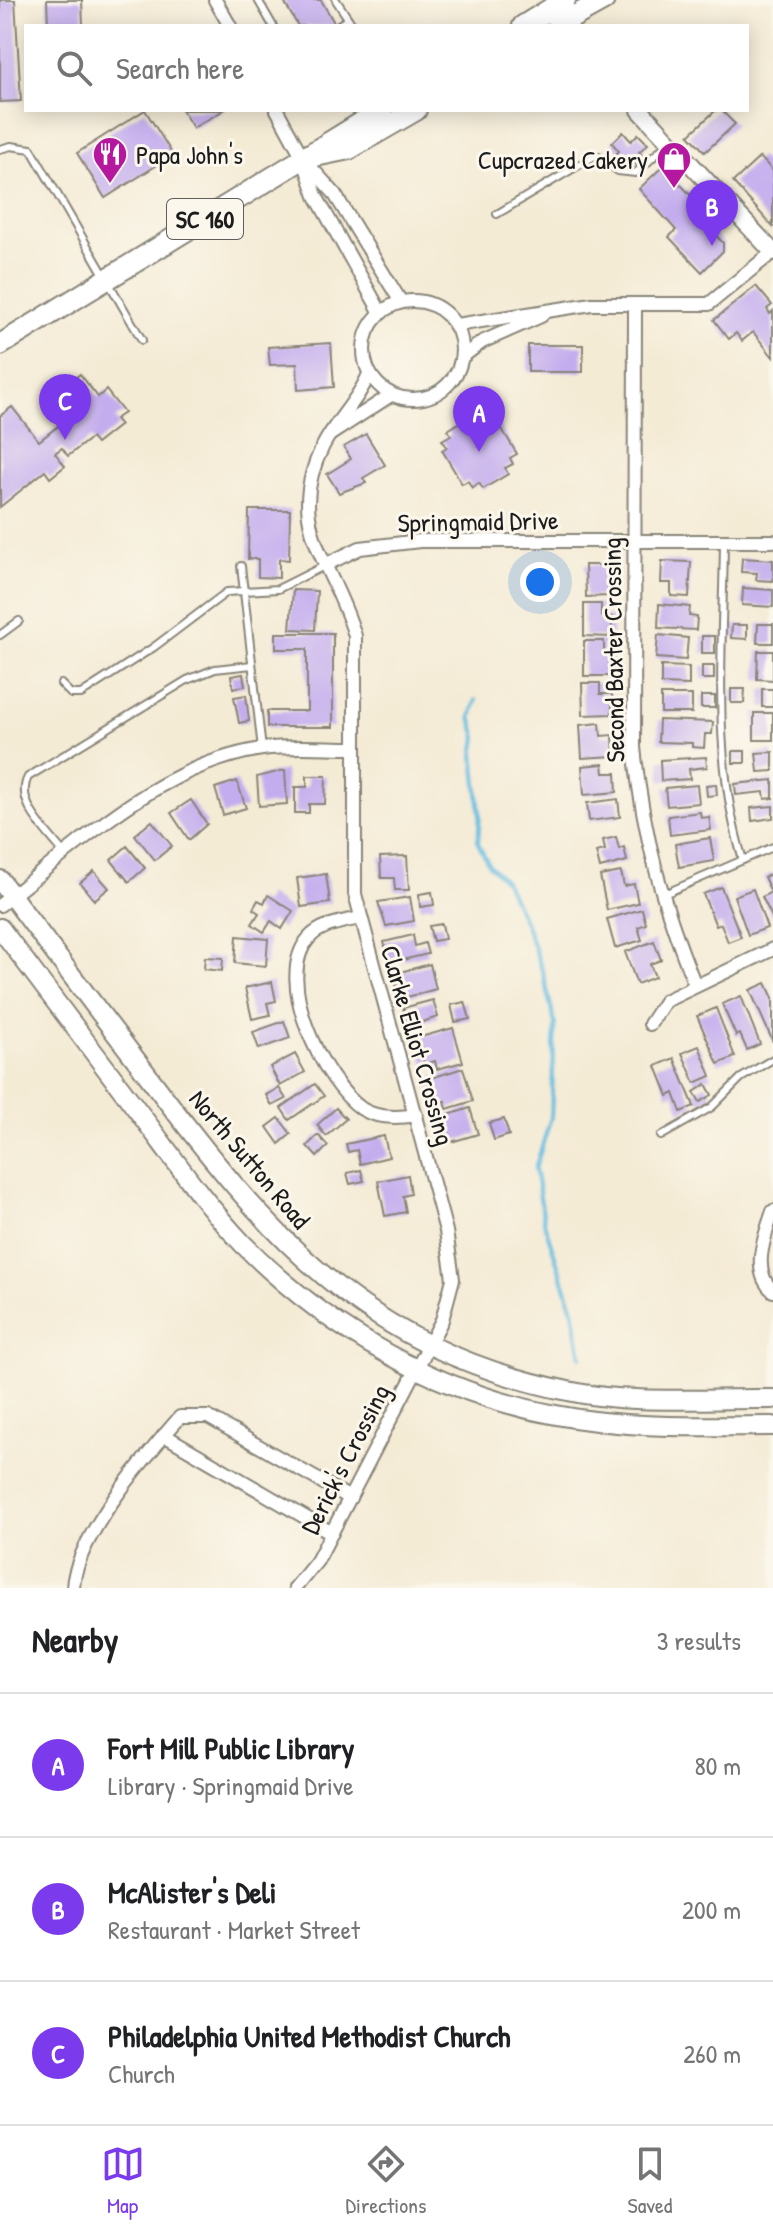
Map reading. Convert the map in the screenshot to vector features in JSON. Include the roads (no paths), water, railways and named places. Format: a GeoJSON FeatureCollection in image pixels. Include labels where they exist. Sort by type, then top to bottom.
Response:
{"type":"FeatureCollection","features":[{"type":"Feature","properties":{"kind":"main road"},"geometry":{"type":"LineString","coordinates":[[526,24],[565,0]]}},
{"type":"Feature","properties":{"kind":"main road"},"geometry":{"type":"LineString","coordinates":[[580,19],[604,0]]}},
{"type":"Feature","properties":{"kind":"main road"},"geometry":{"type":"LineString","coordinates":[[303,158],[379,112]]}},
{"type":"Feature","properties":{"kind":"main road"},"geometry":{"type":"LineString","coordinates":[[303,158],[349,149],[413,112]]}},
{"type":"Feature","properties":{"kind":"main road","name":"SC 160"},"geometry":{"type":"LineString","coordinates":[[0,345],[303,158]]}},
{"type":"Feature","properties":{"kind":"main road","name":"North Sutton Road"},"geometry":{"type":"LineString","coordinates":[[0,880],[6,901],[253,1211],[353,1300],[428,1346],[460,1361],[569,1392],[773,1399]]}},
{"type":"Feature","properties":{"kind":"main road"},"geometry":{"type":"LineString","coordinates":[[0,928],[186,1175],[243,1243],[346,1330],[416,1369],[494,1399],[584,1420],[653,1426],[773,1426]]}},
{"type":"Feature","properties":{"kind":"street"},"geometry":{"type":"LineString","coordinates":[[215,0],[229,24]]}},
{"type":"Feature","properties":{"kind":"street"},"geometry":{"type":"LineString","coordinates":[[278,112],[303,158],[316,196],[381,313]]}},
{"type":"Feature","properties":{"kind":"street"},"geometry":{"type":"LineString","coordinates":[[456,325],[558,308],[709,304],[773,252],[642,112]]}},
{"type":"Feature","properties":{"kind":"street"},"geometry":{"type":"LineString","coordinates":[[303,158],[334,193],[401,302]]}},
{"type":"Feature","properties":{"kind":"street"},"geometry":{"type":"LineString","coordinates":[[401,302],[426,302],[448,315],[462,340],[458,372],[436,394],[422,399],[391,395],[369,374],[365,362],[365,337],[381,313],[401,302]]}},
{"type":"Feature","properties":{"kind":"street","name":"Second Baxter Crossing"},"geometry":{"type":"LineString","coordinates":[[635,306],[634,747],[642,817],[660,896],[695,985]]}},
{"type":"Feature","properties":{"kind":"street"},"geometry":{"type":"LineString","coordinates":[[462,357],[482,342],[558,308]]}},
{"type":"Feature","properties":{"kind":"street","name":"Clarke Elliot Crossing"},"geometry":{"type":"LineString","coordinates":[[369,374],[328,435],[309,473],[306,509],[312,536],[327,564],[355,636],[353,840],[360,918],[416,1115],[453,1263],[451,1294],[428,1346]]}},
{"type":"Feature","properties":{"kind":"street"},"geometry":{"type":"LineString","coordinates":[[328,435],[391,395]]}},
{"type":"Feature","properties":{"kind":"street","name":"Springmaid Drive"},"geometry":{"type":"LineString","coordinates":[[327,564],[360,548],[420,541],[773,541]]}},
{"type":"Feature","properties":{"kind":"street"},"geometry":{"type":"LineString","coordinates":[[6,901],[140,795],[198,767],[262,749],[355,748]]}},
{"type":"Feature","properties":{"kind":"street"},"geometry":{"type":"LineString","coordinates":[[360,918],[327,926],[305,943],[298,972],[303,1021],[316,1050],[359,1107],[386,1117],[416,1115]]}},
{"type":"Feature","properties":{"kind":"street"},"geometry":{"type":"LineString","coordinates":[[650,1024],[665,1001],[773,949]]}},
{"type":"Feature","properties":{"kind":"street"},"geometry":{"type":"LineString","coordinates":[[773,1211],[765,1236],[760,1274],[763,1282],[773,1291]]}},
{"type":"Feature","properties":{"kind":"street","name":"Derick's Crossing"},"geometry":{"type":"LineString","coordinates":[[295,1588],[317,1561],[428,1346]]}},
{"type":"Feature","properties":{"kind":"street"},"geometry":{"type":"LineString","coordinates":[[73,1588],[73,1571],[84,1545],[180,1417],[208,1417],[350,1498]]}},
{"type":"Feature","properties":{"kind":"street"},"geometry":{"type":"LineString","coordinates":[[164,1435],[332,1533]]}},
{"type":"Feature","properties":{"kind":"lane"},"geometry":{"type":"LineString","coordinates":[[336,0],[350,22]]}},
{"type":"Feature","properties":{"kind":"lane"},"geometry":{"type":"LineString","coordinates":[[261,1],[272,24]]}},
{"type":"Feature","properties":{"kind":"lane"},"geometry":{"type":"LineString","coordinates":[[497,214],[596,155],[609,161],[618,171],[636,173],[670,142]]}},
{"type":"Feature","properties":{"kind":"lane"},"geometry":{"type":"LineString","coordinates":[[0,149],[11,146],[31,149],[142,340]]}},
{"type":"Feature","properties":{"kind":"lane"},"geometry":{"type":"LineString","coordinates":[[724,540],[724,747],[732,826],[743,860]]}},
{"type":"Feature","properties":{"kind":"lane"},"geometry":{"type":"LineString","coordinates":[[61,684],[71,694],[81,694],[154,647],[222,595],[278,589],[327,564]]}},
{"type":"Feature","properties":{"kind":"lane"},"geometry":{"type":"LineString","coordinates":[[241,566],[262,749]]}},
{"type":"Feature","properties":{"kind":"lane"},"geometry":{"type":"LineString","coordinates":[[0,635],[19,621]]}},
{"type":"Feature","properties":{"kind":"lane"},"geometry":{"type":"LineString","coordinates":[[66,855],[27,805],[23,795],[28,777],[187,680],[215,669],[252,665]]}},
{"type":"Feature","properties":{"kind":"lane"},"geometry":{"type":"LineString","coordinates":[[660,896],[773,847]]}},
{"type":"Feature","properties":{"kind":"lane"},"geometry":{"type":"LineString","coordinates":[[661,1136],[712,1107],[741,1078],[773,1059]]}},
{"type":"Feature","properties":{"kind":"waterway"},"geometry":{"type":"LineString","coordinates":[[476,700],[471,717],[477,738],[474,755],[480,814],[478,843],[489,865],[505,881],[526,925],[543,973],[555,1024],[551,1117],[535,1169],[545,1226],[573,1310],[581,1357]]}},
{"type":"Feature","properties":{"kind":"place","name":"Papa John's"},"geometry":{"type":"Point","coordinates":[110,185]}},
{"type":"Feature","properties":{"kind":"place","name":"Cupcrazed Cakery"},"geometry":{"type":"Point","coordinates":[674,190]}},
{"type":"Feature","properties":{"kind":"place","name":"McAlister's Deli"},"geometry":{"type":"Point","coordinates":[712,246]}},
{"type":"Feature","properties":{"kind":"place","name":"Philadelphia United Methodist Church"},"geometry":{"type":"Point","coordinates":[65,440]}},
{"type":"Feature","properties":{"kind":"place","name":"Fort Mill Public Library"},"geometry":{"type":"Point","coordinates":[479,452]}}]}
